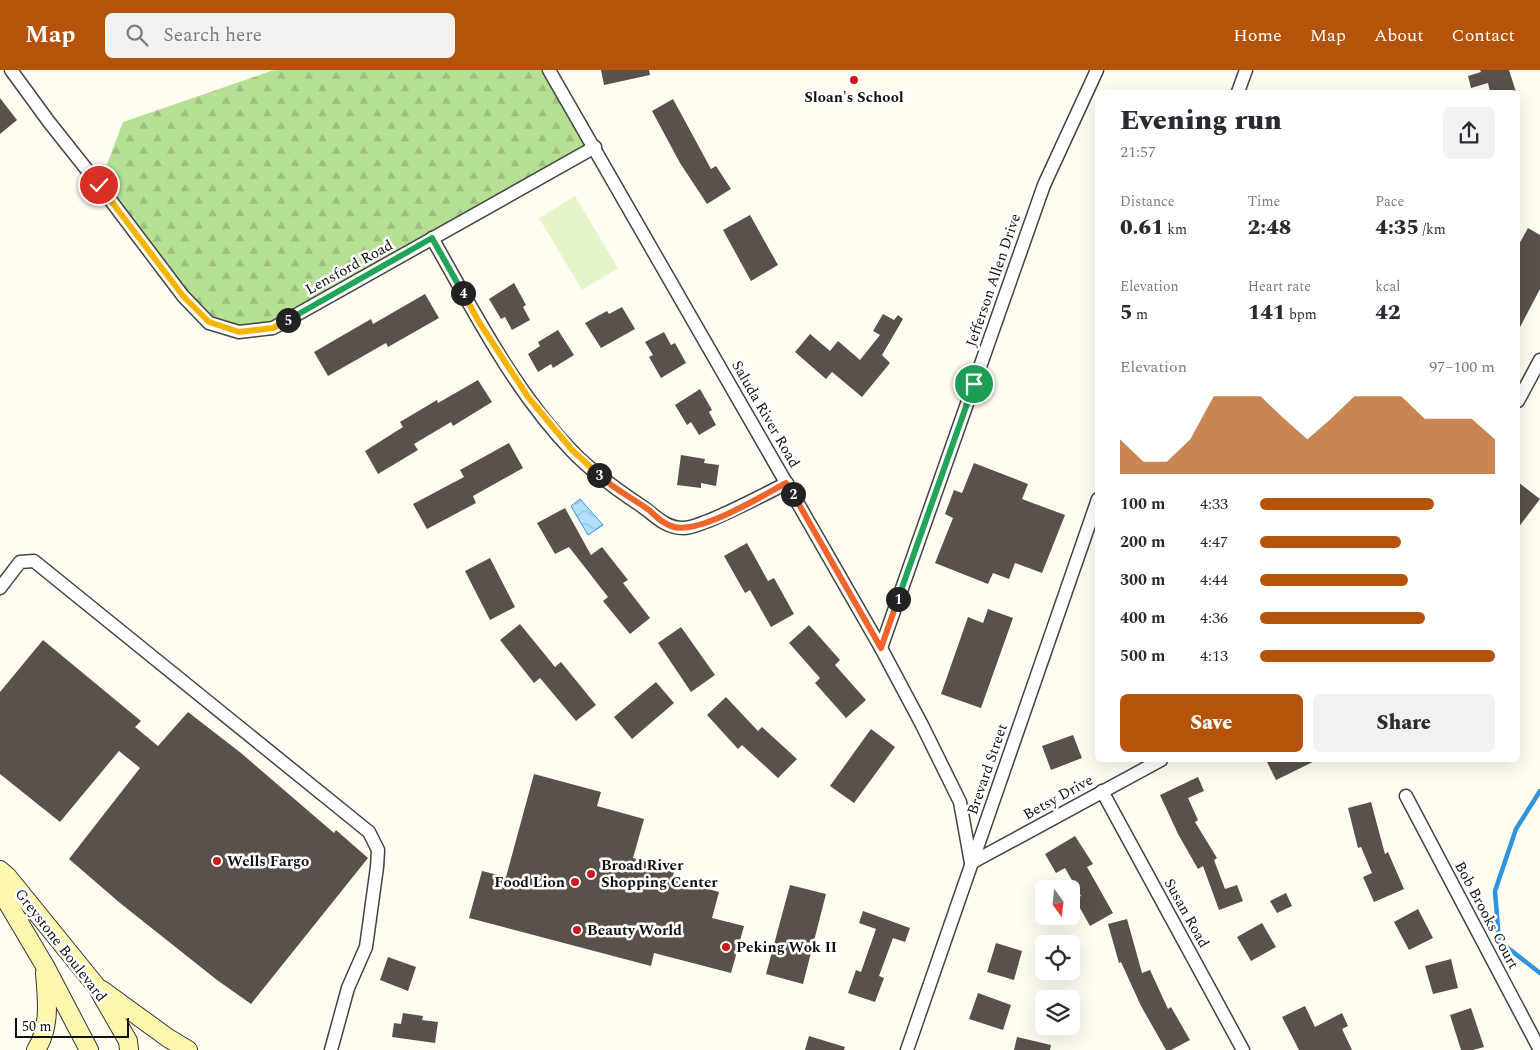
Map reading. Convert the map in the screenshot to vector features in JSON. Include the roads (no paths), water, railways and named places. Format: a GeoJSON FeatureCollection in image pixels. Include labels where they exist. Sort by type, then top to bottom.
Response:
{"type":"FeatureCollection","features":[{"type":"Feature","properties":{"kind":"main road","name":"Greystone Boulevard"},"geometry":{"type":"LineString","coordinates":[[0,870],[7,876],[97,986],[128,1041],[129,1050]]}},
{"type":"Feature","properties":{"kind":"main road","name":"Greystone Boulevard"},"geometry":{"type":"LineString","coordinates":[[0,890],[45,966],[90,1050]]}},
{"type":"Feature","properties":{"kind":"main road"},"geometry":{"type":"LineString","coordinates":[[36,1050],[46,1026],[48,1007],[45,966]]}},
{"type":"Feature","properties":{"kind":"main road"},"geometry":{"type":"LineString","coordinates":[[97,986],[168,1038],[188,1050]]}},
{"type":"Feature","properties":{"kind":"street","name":"Lensford Road"},"geometry":{"type":"LineString","coordinates":[[11,70],[48,122],[99,185],[183,296],[209,322],[239,332],[273,328],[595,147]]}},
{"type":"Feature","properties":{"kind":"street","name":"Saluda River Road"},"geometry":{"type":"LineString","coordinates":[[549,70],[595,147],[881,648],[960,802],[972,863]]}},
{"type":"Feature","properties":{"kind":"street","name":"Jefferson Allen Drive"},"geometry":{"type":"LineString","coordinates":[[881,648],[1044,185],[1097,70]]}},
{"type":"Feature","properties":{"kind":"street"},"geometry":{"type":"LineString","coordinates":[[1239,90],[1246,70]]}},
{"type":"Feature","properties":{"kind":"street"},"geometry":{"type":"LineString","coordinates":[[432,238],[479,322],[528,397],[572,450],[610,485],[649,511],[660,521],[673,527],[693,527],[730,512],[786,483]]}},
{"type":"Feature","properties":{"kind":"street"},"geometry":{"type":"LineString","coordinates":[[1520,397],[1540,360]]}},
{"type":"Feature","properties":{"kind":"street","name":"Brevard Street"},"geometry":{"type":"LineString","coordinates":[[907,1050],[1095,508]]}},
{"type":"Feature","properties":{"kind":"street"},"geometry":{"type":"LineString","coordinates":[[0,588],[20,562],[34,561],[369,832],[378,850],[378,867],[366,947],[348,988],[331,1050]]}},
{"type":"Feature","properties":{"kind":"street","name":"Betsy Drive"},"geometry":{"type":"LineString","coordinates":[[972,863],[1157,762]]}},
{"type":"Feature","properties":{"kind":"street","name":"Susan Road"},"geometry":{"type":"LineString","coordinates":[[1102,791],[1243,1050]]}},
{"type":"Feature","properties":{"kind":"street","name":"Bob Brooks Court"},"geometry":{"type":"LineString","coordinates":[[1406,796],[1540,1050]]}},
{"type":"Feature","properties":{"kind":"water"},"geometry":{"type":"Polygon","coordinates":[[[580,499],[603,525],[588,535],[571,506],[580,499]]]}},
{"type":"Feature","properties":{"kind":"waterway"},"geometry":{"type":"LineString","coordinates":[[1540,791],[1516,829],[1495,891],[1499,941],[1540,973]]}},
{"type":"Feature","properties":{"kind":"place","name":"Sloan's School"},"geometry":{"type":"Point","coordinates":[854,80]}},
{"type":"Feature","properties":{"kind":"place","name":"Wells Fargo"},"geometry":{"type":"Point","coordinates":[217,861]}},
{"type":"Feature","properties":{"kind":"place","name":"Broad River Shopping Center"},"geometry":{"type":"Point","coordinates":[591,874]}},
{"type":"Feature","properties":{"kind":"place","name":"Food Lion"},"geometry":{"type":"Point","coordinates":[575,882]}},
{"type":"Feature","properties":{"kind":"place","name":"Beauty World"},"geometry":{"type":"Point","coordinates":[577,930]}},
{"type":"Feature","properties":{"kind":"place","name":"Peking Wok II"},"geometry":{"type":"Point","coordinates":[726,947]}}]}
